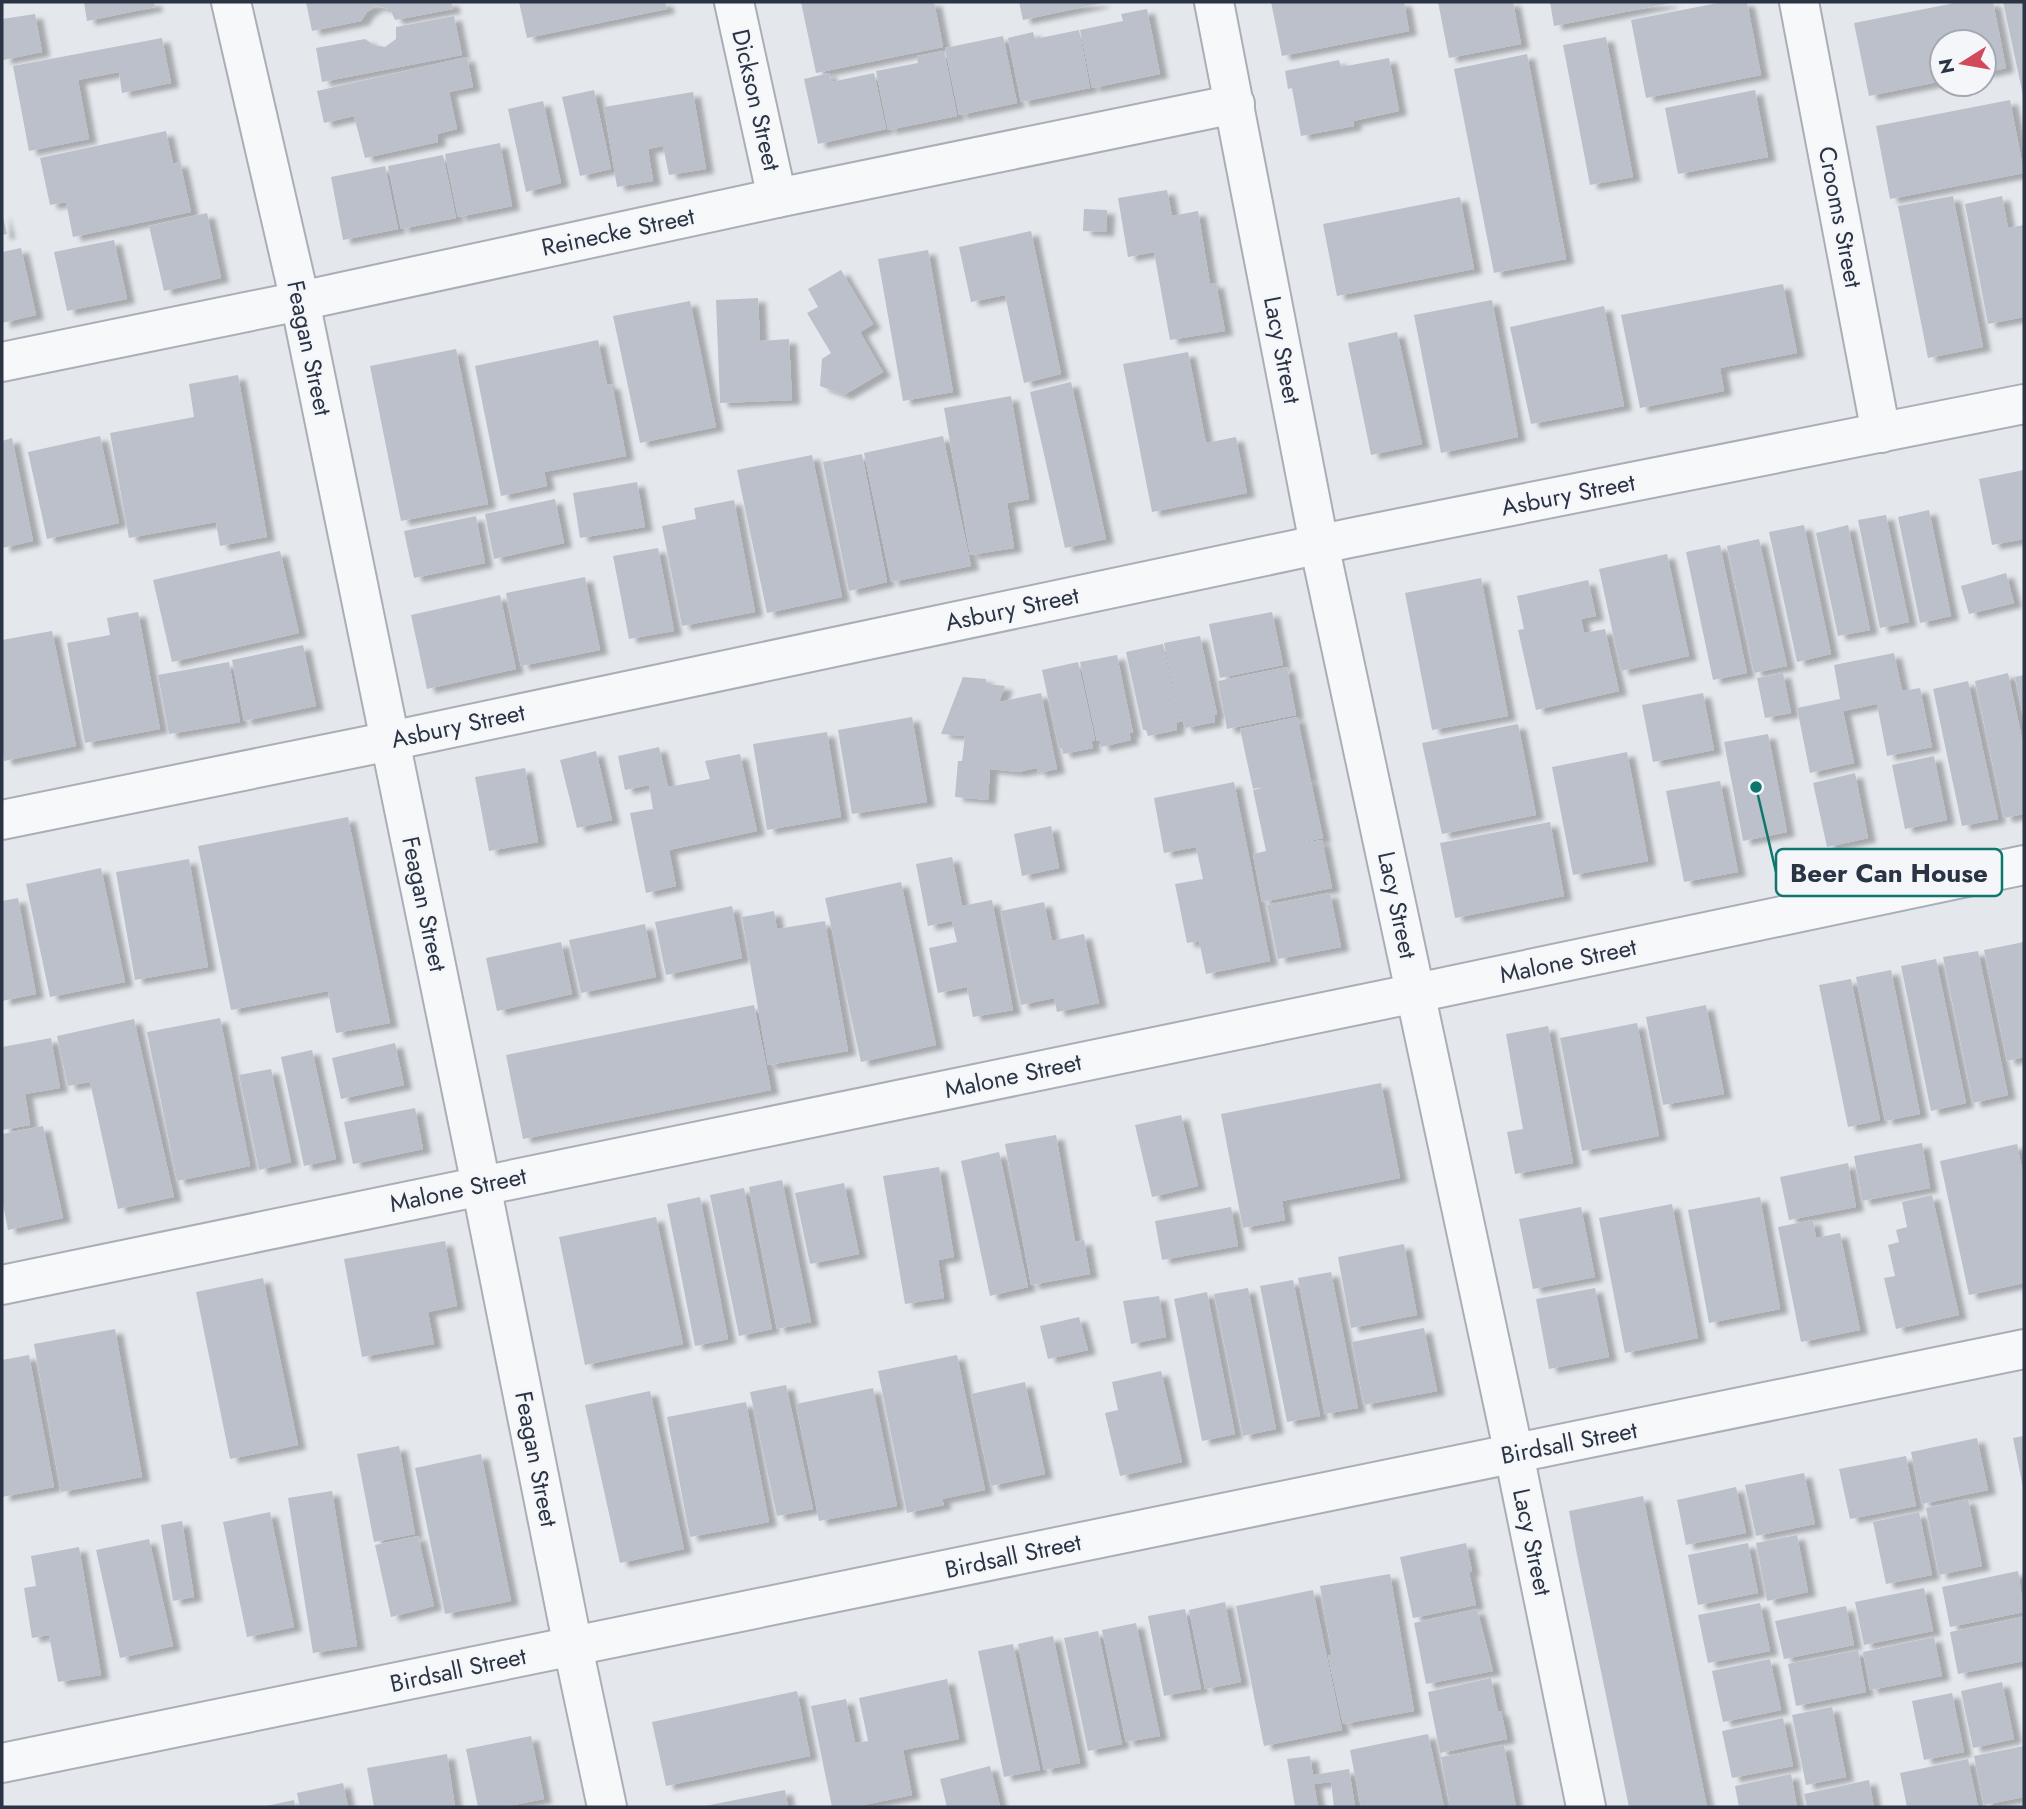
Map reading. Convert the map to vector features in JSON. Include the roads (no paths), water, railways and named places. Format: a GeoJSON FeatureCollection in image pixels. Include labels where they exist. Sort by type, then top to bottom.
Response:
{"type":"FeatureCollection","features":[{"type":"Feature","properties":{"kind":"street","name":"Feagan Street"},"geometry":{"type":"LineString","coordinates":[[231,2],[300,301],[607,1807]]}},
{"type":"Feature","properties":{"kind":"street","name":"Dickson Street"},"geometry":{"type":"LineString","coordinates":[[734,2],[777,198]]}},
{"type":"Feature","properties":{"kind":"street","name":"Lacy Street"},"geometry":{"type":"LineString","coordinates":[[1214,2],[1319,544],[1514,1454],[1586,1807]]}},
{"type":"Feature","properties":{"kind":"street","name":"Crooms Street"},"geometry":{"type":"LineString","coordinates":[[1799,2],[1881,433]]}},
{"type":"Feature","properties":{"kind":"street","name":"Reinecke Street"},"geometry":{"type":"LineString","coordinates":[[2,362],[1235,104]]}},
{"type":"Feature","properties":{"kind":"street","name":"Asbury Street"},"geometry":{"type":"LineString","coordinates":[[2,820],[390,741],[1319,544],[2024,404]]}},
{"type":"Feature","properties":{"kind":"street","name":"Malone Street"},"geometry":{"type":"LineString","coordinates":[[2,1284],[2024,865]]}},
{"type":"Feature","properties":{"kind":"street","name":"Birdsall Street"},"geometry":{"type":"LineString","coordinates":[[2,1763],[2024,1349]]}},
{"type":"Feature","properties":{"kind":"place","name":"Beer Can House"},"geometry":{"type":"Point","coordinates":[1756,787]}}]}
